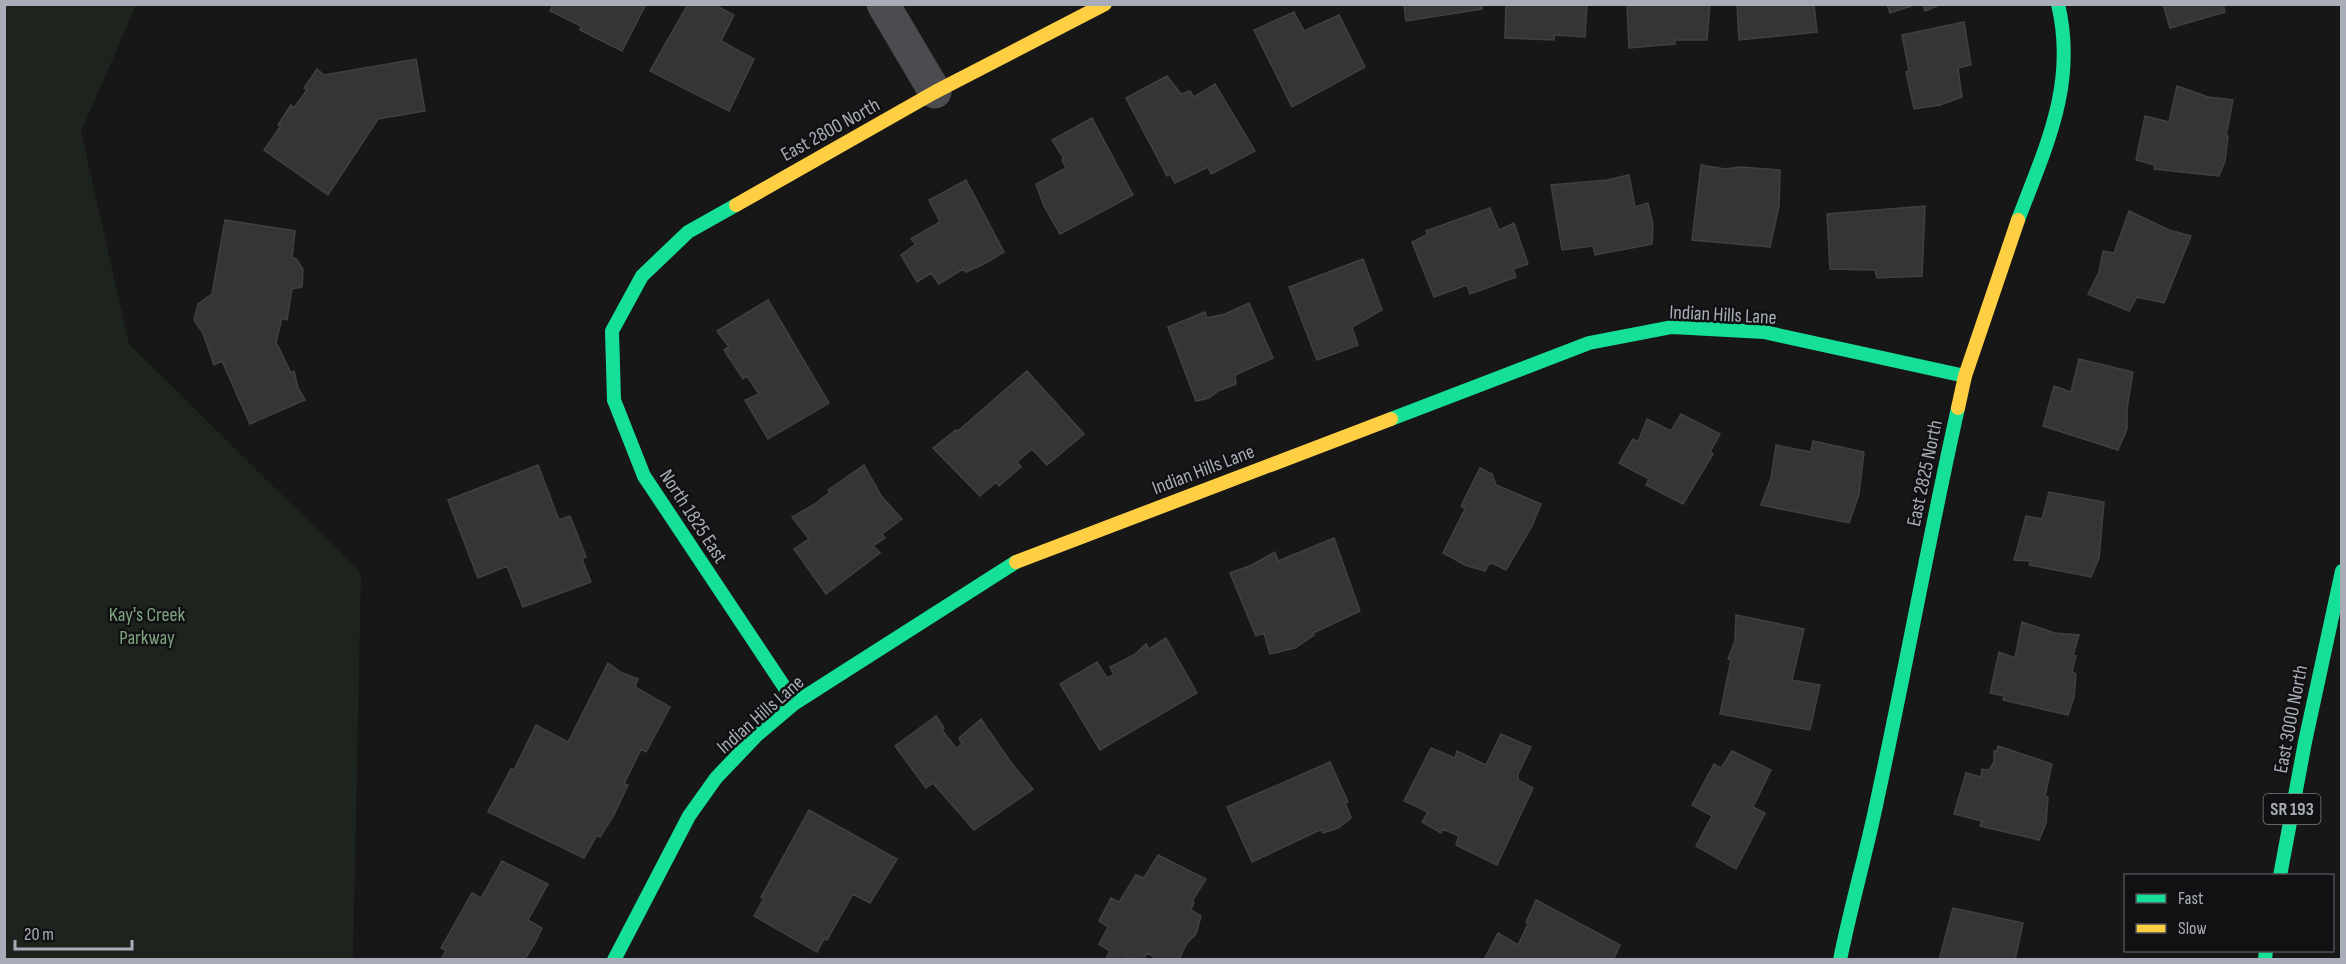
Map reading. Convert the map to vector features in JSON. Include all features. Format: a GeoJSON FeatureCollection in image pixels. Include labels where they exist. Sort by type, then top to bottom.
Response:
{"type":"FeatureCollection","features":[{"type":"Feature","properties":{"kind":"street"},"geometry":{"type":"LineString","coordinates":[[883,4],[934,92]]}},
{"type":"Feature","properties":{"kind":"street","name":"East 2800 North"},"geometry":{"type":"LineString","coordinates":[[612,331],[642,276],[688,232],[934,92],[1105,4]]}},
{"type":"Feature","properties":{"kind":"street","name":"East 2825 North"},"geometry":{"type":"LineString","coordinates":[[1840,960],[1855,888],[1878,798],[1933,519],[1965,376],[2018,219],[2048,142],[2064,81],[2064,29],[2058,4]]}},
{"type":"Feature","properties":{"kind":"street","name":"Indian Hills Lane"},"geometry":{"type":"LineString","coordinates":[[614,960],[689,816],[716,778],[758,735],[795,704],[1010,564],[1589,343],[1672,327],[1764,333],[1965,376]]}},
{"type":"Feature","properties":{"kind":"street","name":"North 1825 East"},"geometry":{"type":"LineString","coordinates":[[612,331],[614,400],[644,476],[795,704]]}},
{"type":"Feature","properties":{"kind":"street","name":"East 3000 North"},"geometry":{"type":"LineString","coordinates":[[2280,874],[2305,742],[2342,570]]}},
{"type":"Feature","properties":{"kind":"green space","name":"Kay's Creek Parkway"},"geometry":{"type":"Polygon","coordinates":[[[5,4],[136,5],[81,132],[129,344],[361,573],[353,959],[5,959],[5,4]]]}},
{"type":"Feature","properties":{"kind":"building"},"geometry":{"type":"Polygon","coordinates":[[[553,4],[646,4],[622,51],[580,30],[581,26],[550,11],[553,4]]]}},
{"type":"Feature","properties":{"kind":"building"},"geometry":{"type":"Polygon","coordinates":[[[688,4],[713,4],[734,15],[721,41],[754,59],[729,111],[650,71],[688,4]]]}},
{"type":"Feature","properties":{"kind":"building"},"geometry":{"type":"Polygon","coordinates":[[[1404,4],[1482,4],[1482,9],[1406,21],[1404,4]]]}},
{"type":"Feature","properties":{"kind":"building"},"geometry":{"type":"Polygon","coordinates":[[[1506,4],[1587,4],[1585,37],[1554,35],[1554,40],[1505,38],[1506,4]]]}},
{"type":"Feature","properties":{"kind":"building"},"geometry":{"type":"Polygon","coordinates":[[[1627,4],[1710,4],[1707,40],[1675,40],[1675,44],[1629,48],[1627,4]]]}},
{"type":"Feature","properties":{"kind":"building"},"geometry":{"type":"Polygon","coordinates":[[[1737,4],[1814,4],[1817,32],[1739,40],[1737,4]]]}},
{"type":"Feature","properties":{"kind":"building"},"geometry":{"type":"Polygon","coordinates":[[[1887,4],[1917,4],[1890,13],[1887,4]]]}},
{"type":"Feature","properties":{"kind":"building"},"geometry":{"type":"Polygon","coordinates":[[[1923,4],[1942,4],[1925,11],[1923,4]]]}},
{"type":"Feature","properties":{"kind":"building"},"geometry":{"type":"Polygon","coordinates":[[[2163,4],[2223,4],[2225,12],[2170,28],[2163,4]]]}},
{"type":"Feature","properties":{"kind":"building"},"geometry":{"type":"Polygon","coordinates":[[[1294,12],[1304,31],[1339,15],[1365,67],[1292,107],[1254,30],[1294,12]]]}},
{"type":"Feature","properties":{"kind":"building"},"geometry":{"type":"Polygon","coordinates":[[[1964,22],[1971,65],[1958,68],[1962,97],[1940,105],[1914,109],[1906,72],[1909,71],[1902,35],[1964,22]]]}},
{"type":"Feature","properties":{"kind":"building"},"geometry":{"type":"Polygon","coordinates":[[[416,59],[425,111],[378,119],[328,195],[264,150],[280,127],[278,125],[291,105],[294,108],[307,90],[304,88],[317,69],[324,75],[416,59]]]}},
{"type":"Feature","properties":{"kind":"building"},"geometry":{"type":"Polygon","coordinates":[[[1167,76],[1181,94],[1190,91],[1194,97],[1215,84],[1255,151],[1211,174],[1208,167],[1175,183],[1170,174],[1167,176],[1126,98],[1167,76]]]}},
{"type":"Feature","properties":{"kind":"building"},"geometry":{"type":"Polygon","coordinates":[[[2177,86],[2208,97],[2233,100],[2226,136],[2228,136],[2225,161],[2219,176],[2154,169],[2155,165],[2136,160],[2145,116],[2169,122],[2177,86]]]}},
{"type":"Feature","properties":{"kind":"building"},"geometry":{"type":"Polygon","coordinates":[[[1092,118],[1133,195],[1060,234],[1044,206],[1036,184],[1066,168],[1062,160],[1064,159],[1052,140],[1092,118]]]}},
{"type":"Feature","properties":{"kind":"building"},"geometry":{"type":"Polygon","coordinates":[[[1701,165],[1725,169],[1740,167],[1780,170],[1779,206],[1770,247],[1692,240],[1701,165]]]}},
{"type":"Feature","properties":{"kind":"building"},"geometry":{"type":"Polygon","coordinates":[[[1629,175],[1635,207],[1648,203],[1653,225],[1652,244],[1595,255],[1593,246],[1562,250],[1551,185],[1607,180],[1629,175]]]}},
{"type":"Feature","properties":{"kind":"building"},"geometry":{"type":"Polygon","coordinates":[[[966,180],[1004,252],[966,272],[963,269],[939,284],[931,273],[917,282],[901,255],[916,244],[911,239],[940,222],[929,200],[966,180]]]}},
{"type":"Feature","properties":{"kind":"building"},"geometry":{"type":"Polygon","coordinates":[[[1925,206],[1922,276],[1877,278],[1875,270],[1830,269],[1827,214],[1925,206]]]}},
{"type":"Feature","properties":{"kind":"building"},"geometry":{"type":"Polygon","coordinates":[[[1490,208],[1499,230],[1514,223],[1528,264],[1513,269],[1516,277],[1470,294],[1467,285],[1434,297],[1412,242],[1428,234],[1426,231],[1490,208]]]}},
{"type":"Feature","properties":{"kind":"building"},"geometry":{"type":"Polygon","coordinates":[[[2129,211],[2169,230],[2191,236],[2164,303],[2137,297],[2129,311],[2088,294],[2099,272],[2103,251],[2114,253],[2129,211]]]}},
{"type":"Feature","properties":{"kind":"building"},"geometry":{"type":"Polygon","coordinates":[[[225,220],[295,231],[292,257],[303,269],[302,287],[292,289],[287,320],[282,318],[276,342],[291,373],[294,371],[298,388],[305,400],[250,424],[222,361],[214,365],[203,333],[194,320],[198,304],[212,294],[225,220]]]}},
{"type":"Feature","properties":{"kind":"building"},"geometry":{"type":"Polygon","coordinates":[[[1363,259],[1382,310],[1352,327],[1358,345],[1317,360],[1289,287],[1363,259]]]}},
{"type":"Feature","properties":{"kind":"building"},"geometry":{"type":"Polygon","coordinates":[[[768,300],[829,403],[768,439],[745,400],[759,394],[747,376],[743,379],[724,350],[729,347],[717,331],[768,300]]]}},
{"type":"Feature","properties":{"kind":"building"},"geometry":{"type":"Polygon","coordinates":[[[1249,303],[1273,358],[1235,375],[1236,384],[1218,391],[1209,398],[1196,401],[1168,327],[1205,312],[1207,318],[1225,314],[1249,303]]]}},
{"type":"Feature","properties":{"kind":"building"},"geometry":{"type":"Polygon","coordinates":[[[2079,359],[2133,372],[2127,409],[2127,429],[2118,450],[2043,426],[2054,386],[2071,392],[2079,359]]]}},
{"type":"Feature","properties":{"kind":"building"},"geometry":{"type":"Polygon","coordinates":[[[1027,371],[1084,434],[1047,465],[1032,449],[1017,462],[1021,467],[999,486],[996,482],[980,496],[933,448],[956,430],[958,431],[1027,371]]]}},
{"type":"Feature","properties":{"kind":"building"},"geometry":{"type":"Polygon","coordinates":[[[1681,414],[1720,434],[1710,452],[1713,454],[1683,504],[1646,485],[1649,479],[1619,463],[1633,439],[1638,442],[1647,419],[1671,431],[1681,414]]]}},
{"type":"Feature","properties":{"kind":"building"},"geometry":{"type":"Polygon","coordinates":[[[1813,441],[1864,452],[1859,494],[1849,523],[1761,505],[1771,478],[1776,445],[1811,452],[1813,441]]]}},
{"type":"Feature","properties":{"kind":"building"},"geometry":{"type":"Polygon","coordinates":[[[538,465],[559,520],[570,516],[586,557],[582,559],[591,582],[523,607],[507,566],[478,578],[448,500],[538,465]]]}},
{"type":"Feature","properties":{"kind":"building"},"geometry":{"type":"Polygon","coordinates":[[[864,465],[882,497],[902,519],[882,534],[885,538],[873,546],[880,553],[826,594],[794,549],[809,539],[792,517],[815,504],[830,492],[828,490],[864,465]]]}},
{"type":"Feature","properties":{"kind":"building"},"geometry":{"type":"Polygon","coordinates":[[[1480,468],[1492,474],[1496,485],[1541,504],[1532,526],[1506,570],[1490,562],[1485,571],[1465,565],[1443,553],[1465,509],[1461,506],[1480,468]]]}},
{"type":"Feature","properties":{"kind":"building"},"geometry":{"type":"Polygon","coordinates":[[[2049,492],[2104,502],[2099,558],[2091,577],[2029,565],[2031,561],[2014,560],[2026,516],[2042,519],[2049,492]]]}},
{"type":"Feature","properties":{"kind":"building"},"geometry":{"type":"Polygon","coordinates":[[[1334,538],[1360,611],[1313,633],[1314,635],[1295,648],[1270,654],[1264,633],[1256,636],[1230,573],[1252,565],[1275,552],[1278,561],[1334,538]]]}},
{"type":"Feature","properties":{"kind":"building"},"geometry":{"type":"Polygon","coordinates":[[[1736,615],[1804,629],[1792,680],[1820,685],[1810,730],[1720,714],[1731,660],[1728,659],[1735,641],[1736,615]]]}},
{"type":"Feature","properties":{"kind":"building"},"geometry":{"type":"Polygon","coordinates":[[[2022,622],[2055,633],[2079,635],[2073,655],[2076,656],[2072,672],[2076,674],[2074,697],[2068,715],[2003,700],[2004,696],[1990,693],[1999,652],[2015,658],[2022,622]]]}},
{"type":"Feature","properties":{"kind":"building"},"geometry":{"type":"Polygon","coordinates":[[[1166,638],[1197,693],[1100,750],[1060,684],[1097,662],[1107,678],[1114,675],[1110,667],[1134,655],[1146,644],[1149,649],[1166,638]]]}},
{"type":"Feature","properties":{"kind":"building"},"geometry":{"type":"Polygon","coordinates":[[[608,663],[622,673],[638,679],[635,687],[670,707],[646,752],[641,749],[624,784],[628,785],[614,815],[600,837],[597,835],[584,858],[488,812],[511,769],[514,770],[536,725],[568,742],[608,663]]]}},
{"type":"Feature","properties":{"kind":"building"},"geometry":{"type":"Polygon","coordinates":[[[936,716],[944,728],[942,730],[956,748],[962,744],[959,738],[981,719],[1012,764],[1033,789],[974,830],[933,783],[926,788],[895,746],[936,716]]]}},
{"type":"Feature","properties":{"kind":"building"},"geometry":{"type":"Polygon","coordinates":[[[1501,734],[1531,747],[1518,774],[1518,780],[1533,788],[1497,865],[1456,845],[1459,836],[1443,829],[1441,833],[1422,822],[1428,812],[1404,801],[1431,748],[1455,758],[1457,751],[1486,765],[1501,734]]]}},
{"type":"Feature","properties":{"kind":"building"},"geometry":{"type":"Polygon","coordinates":[[[1998,746],[2052,764],[2045,796],[2048,797],[2046,823],[2039,840],[1980,826],[1982,821],[1954,814],[1966,773],[1981,777],[1982,769],[1989,770],[1994,762],[1994,751],[1997,751],[1998,746]]]}},
{"type":"Feature","properties":{"kind":"building"},"geometry":{"type":"Polygon","coordinates":[[[1732,751],[1771,770],[1753,807],[1765,813],[1736,869],[1696,846],[1712,816],[1692,805],[1714,764],[1721,768],[1732,751]]]}},
{"type":"Feature","properties":{"kind":"building"},"geometry":{"type":"Polygon","coordinates":[[[1330,762],[1348,802],[1345,802],[1351,818],[1338,828],[1323,833],[1322,829],[1252,862],[1227,807],[1330,762]]]}},
{"type":"Feature","properties":{"kind":"building"},"geometry":{"type":"Polygon","coordinates":[[[809,810],[897,859],[870,903],[853,894],[827,940],[824,939],[817,952],[754,916],[764,898],[761,897],[809,810]]]}},
{"type":"Feature","properties":{"kind":"building"},"geometry":{"type":"Polygon","coordinates":[[[1158,855],[1206,879],[1192,901],[1194,902],[1191,910],[1201,916],[1196,934],[1187,943],[1180,957],[1175,960],[1153,960],[1153,956],[1147,953],[1143,960],[1135,960],[1127,956],[1126,960],[1108,960],[1106,958],[1110,951],[1099,944],[1108,927],[1099,921],[1111,898],[1119,902],[1136,875],[1144,878],[1158,855]]]}},
{"type":"Feature","properties":{"kind":"building"},"geometry":{"type":"Polygon","coordinates":[[[502,861],[548,884],[528,920],[542,928],[534,945],[524,960],[441,960],[446,950],[441,948],[472,893],[481,898],[502,861]]]}},
{"type":"Feature","properties":{"kind":"building"},"geometry":{"type":"Polygon","coordinates":[[[1536,900],[1620,945],[1613,960],[1484,960],[1498,933],[1518,945],[1536,900]]]}},
{"type":"Feature","properties":{"kind":"building"},"geometry":{"type":"Polygon","coordinates":[[[1953,908],[2023,923],[2015,960],[1939,960],[1953,908]]]}},
{"type":"Feature","properties":{"kind":"traffic: fast"},"geometry":{"type":"LineString","coordinates":[[2018,220],[2048,140],[2061,88],[2064,61],[2063,33],[2058,4]]}},
{"type":"Feature","properties":{"kind":"traffic: fast"},"geometry":{"type":"LineString","coordinates":[[736,205],[688,232],[642,276],[612,331],[614,400],[644,476],[795,703]]}},
{"type":"Feature","properties":{"kind":"traffic: fast"},"geometry":{"type":"LineString","coordinates":[[1391,419],[1589,343],[1672,327],[1764,332],[1965,376]]}},
{"type":"Feature","properties":{"kind":"traffic: fast"},"geometry":{"type":"LineString","coordinates":[[1840,960],[1874,817],[1958,408]]}},
{"type":"Feature","properties":{"kind":"traffic: fast"},"geometry":{"type":"LineString","coordinates":[[614,960],[689,816],[716,778],[757,735],[795,703],[1016,562]]}},
{"type":"Feature","properties":{"kind":"traffic: fast"},"geometry":{"type":"LineString","coordinates":[[2280,874],[2305,742],[2342,571]]}},
{"type":"Feature","properties":{"kind":"traffic: fast"},"geometry":{"type":"LineString","coordinates":[[2265,960],[2266,952]]}},
{"type":"Feature","properties":{"kind":"traffic: slow"},"geometry":{"type":"LineString","coordinates":[[736,205],[935,92],[1105,4]]}},
{"type":"Feature","properties":{"kind":"traffic: slow"},"geometry":{"type":"LineString","coordinates":[[1958,408],[1965,376],[2018,220]]}},
{"type":"Feature","properties":{"kind":"traffic: slow"},"geometry":{"type":"LineString","coordinates":[[1016,562],[1391,419]]}}]}
